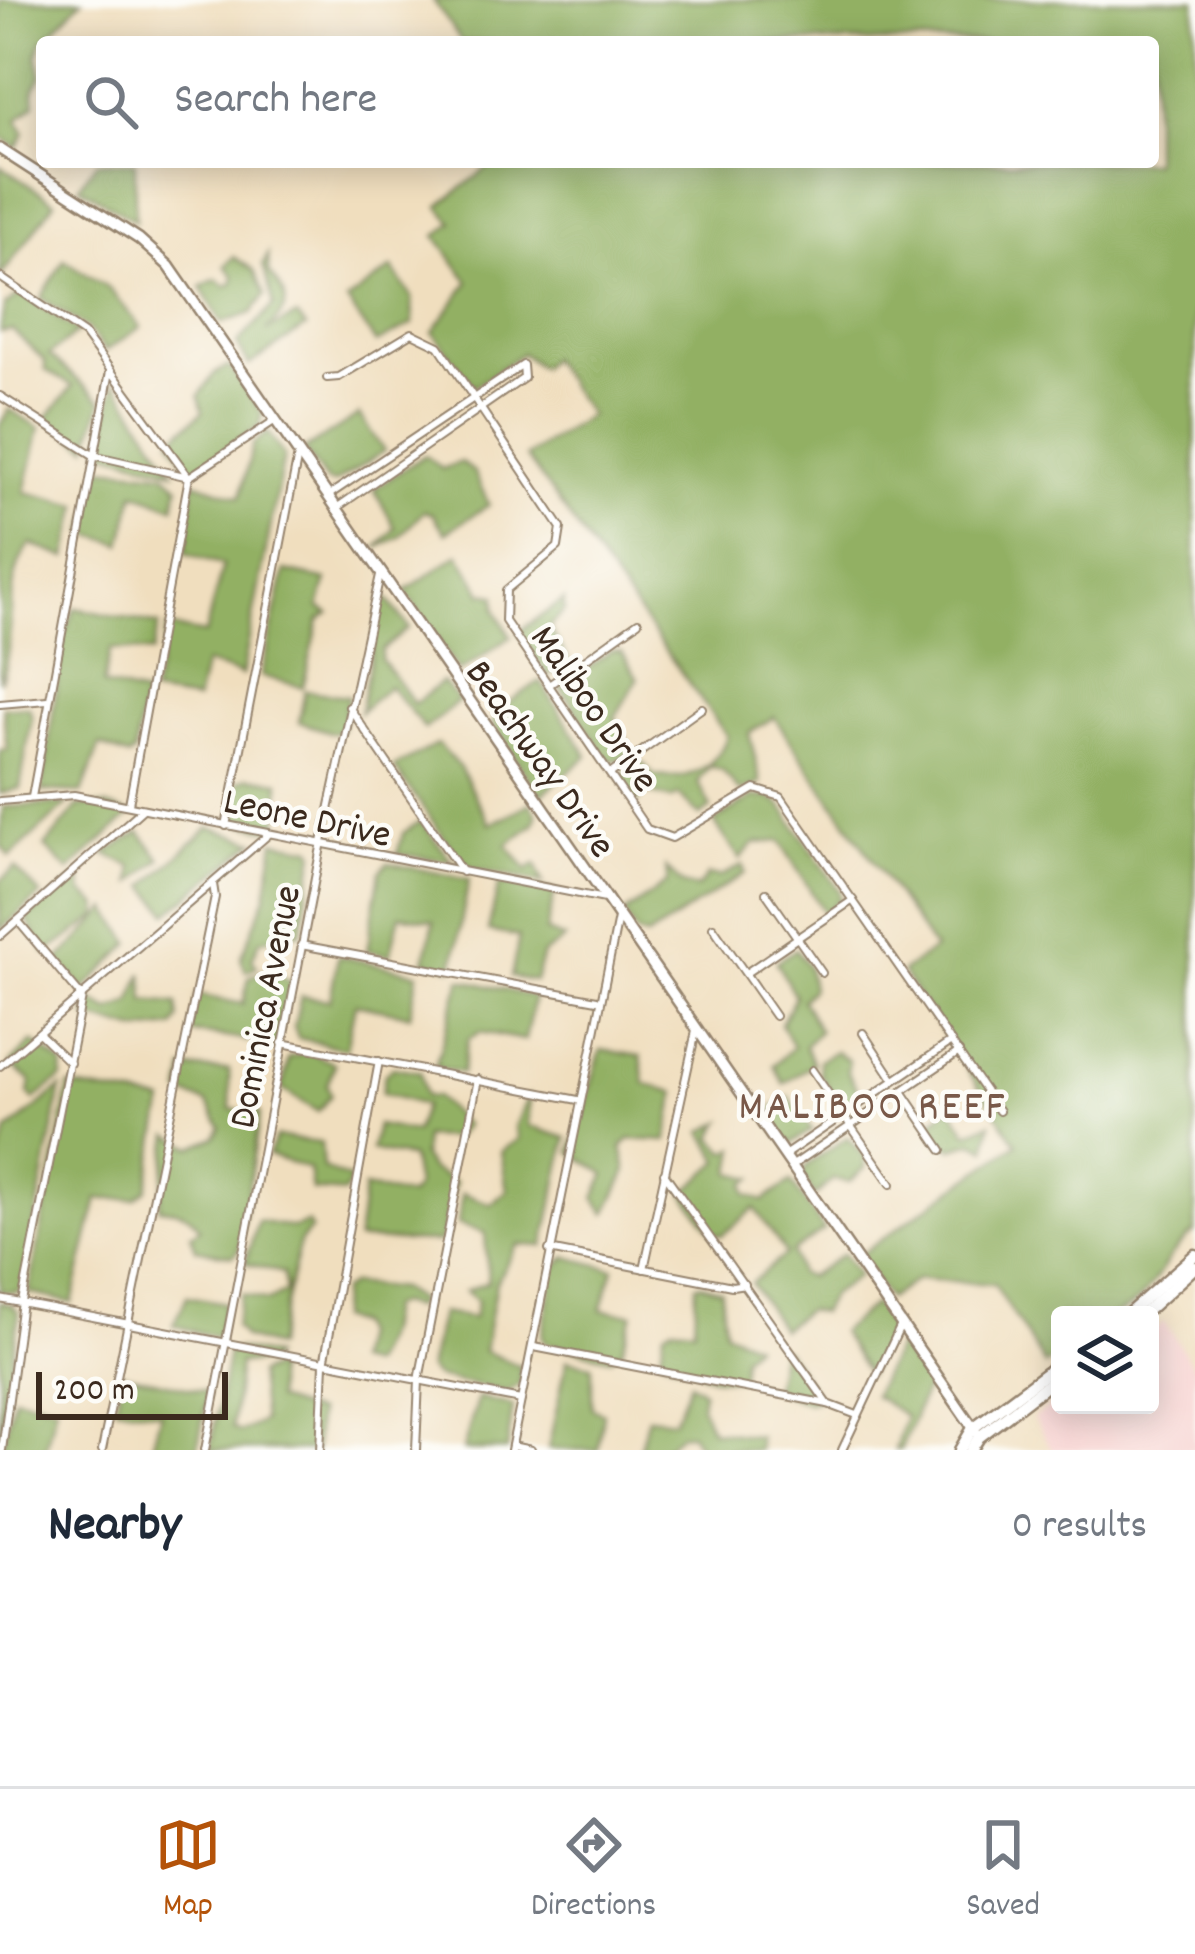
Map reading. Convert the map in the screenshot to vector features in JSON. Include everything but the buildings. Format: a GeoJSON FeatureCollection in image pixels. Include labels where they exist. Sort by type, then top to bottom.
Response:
{"type":"FeatureCollection","features":[{"type":"Feature","properties":{"kind":"main road"},"geometry":{"type":"LineString","coordinates":[[1137,1306],[1195,1255]]}},
{"type":"Feature","properties":{"kind":"main road"},"geometry":{"type":"LineString","coordinates":[[1152,1306],[1195,1268]]}},
{"type":"Feature","properties":{"kind":"main road"},"geometry":{"type":"LineString","coordinates":[[960,1450],[1051,1370]]}},
{"type":"Feature","properties":{"kind":"main road"},"geometry":{"type":"LineString","coordinates":[[971,1450],[976,1432],[1051,1381]]}},
{"type":"Feature","properties":{"kind":"street","name":"Beachway Drive"},"geometry":{"type":"LineString","coordinates":[[0,149],[139,239],[169,266],[988,1450]]}},
{"type":"Feature","properties":{"kind":"street"},"geometry":{"type":"LineString","coordinates":[[0,277],[84,334],[189,478]]}},
{"type":"Feature","properties":{"kind":"street","name":"Maliboo Drive"},"geometry":{"type":"LineString","coordinates":[[327,377],[339,377],[396,338],[420,333],[439,346],[561,528],[558,547],[512,583],[502,599],[505,621],[647,829],[663,838],[688,832],[738,796],[769,790],[782,797],[999,1111]]}},
{"type":"Feature","properties":{"kind":"street"},"geometry":{"type":"LineString","coordinates":[[326,496],[523,365],[524,378],[335,509]]}},
{"type":"Feature","properties":{"kind":"street"},"geometry":{"type":"LineString","coordinates":[[32,797],[110,370]]}},
{"type":"Feature","properties":{"kind":"street"},"geometry":{"type":"LineString","coordinates":[[0,410],[3,398],[93,455],[189,478]]}},
{"type":"Feature","properties":{"kind":"street"},"geometry":{"type":"LineString","coordinates":[[129,804],[189,478],[274,421]]}},
{"type":"Feature","properties":{"kind":"street"},"geometry":{"type":"LineString","coordinates":[[226,826],[298,455]]}},
{"type":"Feature","properties":{"kind":"street","name":"Dominica Avenue"},"geometry":{"type":"LineString","coordinates":[[205,1450],[320,847],[380,575]]}},
{"type":"Feature","properties":{"kind":"street"},"geometry":{"type":"LineString","coordinates":[[549,686],[638,622]]}},
{"type":"Feature","properties":{"kind":"street"},"geometry":{"type":"LineString","coordinates":[[0,704],[47,700]]}},
{"type":"Feature","properties":{"kind":"street"},"geometry":{"type":"LineString","coordinates":[[349,706],[462,872]]}},
{"type":"Feature","properties":{"kind":"street"},"geometry":{"type":"LineString","coordinates":[[610,774],[702,708]]}},
{"type":"Feature","properties":{"kind":"street","name":"Leone Drive"},"geometry":{"type":"LineString","coordinates":[[0,801],[74,795],[320,847],[605,899]]}},
{"type":"Feature","properties":{"kind":"street"},"geometry":{"type":"LineString","coordinates":[[0,936],[142,809]]}},
{"type":"Feature","properties":{"kind":"street"},"geometry":{"type":"LineString","coordinates":[[0,1066],[268,836]]}},
{"type":"Feature","properties":{"kind":"street"},"geometry":{"type":"LineString","coordinates":[[102,1450],[213,884]]}},
{"type":"Feature","properties":{"kind":"street"},"geometry":{"type":"LineString","coordinates":[[766,893],[822,974]]}},
{"type":"Feature","properties":{"kind":"street"},"geometry":{"type":"LineString","coordinates":[[746,974],[853,900]]}},
{"type":"Feature","properties":{"kind":"street"},"geometry":{"type":"LineString","coordinates":[[531,1450],[512,1448],[597,1000],[618,917]]}},
{"type":"Feature","properties":{"kind":"street"},"geometry":{"type":"LineString","coordinates":[[18,921],[82,997]]}},
{"type":"Feature","properties":{"kind":"street"},"geometry":{"type":"LineString","coordinates":[[713,927],[775,1016]]}},
{"type":"Feature","properties":{"kind":"street"},"geometry":{"type":"LineString","coordinates":[[301,945],[597,1000]]}},
{"type":"Feature","properties":{"kind":"street"},"geometry":{"type":"LineString","coordinates":[[2,1450],[22,1302],[82,997]]}},
{"type":"Feature","properties":{"kind":"street"},"geometry":{"type":"LineString","coordinates":[[644,1269],[696,1031]]}},
{"type":"Feature","properties":{"kind":"street"},"geometry":{"type":"LineString","coordinates":[[39,1033],[70,1064]]}},
{"type":"Feature","properties":{"kind":"street"},"geometry":{"type":"LineString","coordinates":[[863,1033],[942,1150]]}},
{"type":"Feature","properties":{"kind":"street"},"geometry":{"type":"LineString","coordinates":[[783,1156],[952,1042]]}},
{"type":"Feature","properties":{"kind":"street"},"geometry":{"type":"LineString","coordinates":[[282,1043],[578,1100]]}},
{"type":"Feature","properties":{"kind":"street"},"geometry":{"type":"LineString","coordinates":[[790,1167],[959,1052]]}},
{"type":"Feature","properties":{"kind":"street"},"geometry":{"type":"LineString","coordinates":[[320,1450],[324,1364],[379,1061]]}},
{"type":"Feature","properties":{"kind":"street"},"geometry":{"type":"LineString","coordinates":[[812,1070],[891,1184]]}},
{"type":"Feature","properties":{"kind":"street"},"geometry":{"type":"LineString","coordinates":[[416,1450],[419,1380],[478,1079]]}},
{"type":"Feature","properties":{"kind":"street"},"geometry":{"type":"LineString","coordinates":[[664,1173],[828,1404]]}},
{"type":"Feature","properties":{"kind":"street"},"geometry":{"type":"LineString","coordinates":[[548,1250],[732,1286],[745,1284]]}},
{"type":"Feature","properties":{"kind":"street"},"geometry":{"type":"LineString","coordinates":[[0,1298],[522,1400]]}},
{"type":"Feature","properties":{"kind":"street"},"geometry":{"type":"LineString","coordinates":[[842,1450],[900,1327]]}},
{"type":"Feature","properties":{"kind":"street"},"geometry":{"type":"LineString","coordinates":[[534,1347],[828,1404],[857,1415]]}},
{"type":"Feature","properties":{"kind":"shaded area"},"geometry":{"type":"Polygon","coordinates":[[[1164,1322],[1195,1369],[1195,1450],[1052,1450],[1033,1418],[1051,1405],[1051,1414],[1159,1414],[1159,1326],[1164,1322]]]}},
{"type":"Feature","properties":{"kind":"green space"},"geometry":{"type":"Polygon","coordinates":[[[0,0],[82,0],[48,36],[36,36],[35,104],[17,120],[25,133],[17,148],[0,136],[0,0]]]}},
{"type":"Feature","properties":{"kind":"green space"},"geometry":{"type":"Polygon","coordinates":[[[433,0],[1195,0],[1195,1232],[1131,1306],[1051,1306],[1051,1361],[1045,1365],[994,1284],[917,1279],[888,1299],[858,1256],[1017,1144],[902,972],[934,949],[774,717],[749,733],[761,783],[740,792],[722,770],[710,766],[698,782],[711,808],[700,816],[679,795],[671,799],[646,792],[637,803],[623,782],[628,764],[641,761],[653,775],[678,777],[699,770],[716,756],[727,736],[526,457],[589,415],[549,358],[540,368],[522,353],[474,387],[433,332],[469,282],[436,236],[453,223],[439,206],[487,168],[1159,168],[1159,36],[458,36],[433,0]]]}},
{"type":"Feature","properties":{"kind":"green space"},"geometry":{"type":"Polygon","coordinates":[[[0,166],[55,202],[2,275],[0,274],[0,166]]]}},
{"type":"Feature","properties":{"kind":"green space"},"geometry":{"type":"Polygon","coordinates":[[[92,168],[135,168],[135,221],[79,186],[92,168]]]}},
{"type":"Feature","properties":{"kind":"green space"},"geometry":{"type":"Polygon","coordinates":[[[268,255],[269,272],[286,302],[266,331],[297,316],[306,327],[249,365],[237,344],[274,305],[263,265],[268,255]]]}},
{"type":"Feature","properties":{"kind":"green space"},"geometry":{"type":"Polygon","coordinates":[[[234,257],[254,270],[265,295],[252,313],[222,323],[201,287],[217,279],[225,286],[232,284],[234,276],[225,266],[234,257]]]}},
{"type":"Feature","properties":{"kind":"green space"},"geometry":{"type":"Polygon","coordinates":[[[64,260],[109,289],[141,327],[105,351],[87,328],[41,298],[64,260]]]}},
{"type":"Feature","properties":{"kind":"green space"},"geometry":{"type":"Polygon","coordinates":[[[392,268],[412,297],[413,324],[376,343],[347,301],[392,268]]]}},
{"type":"Feature","properties":{"kind":"green space"},"geometry":{"type":"Polygon","coordinates":[[[22,293],[78,332],[49,355],[102,401],[88,447],[46,419],[73,386],[45,370],[45,361],[12,330],[0,332],[4,306],[22,293]]]}},
{"type":"Feature","properties":{"kind":"green space"},"geometry":{"type":"Polygon","coordinates":[[[229,366],[262,413],[259,426],[196,470],[188,468],[171,439],[203,412],[199,396],[214,374],[229,366]]]}},
{"type":"Feature","properties":{"kind":"green space"},"geometry":{"type":"Polygon","coordinates":[[[115,382],[174,471],[100,450],[115,382]]]}},
{"type":"Feature","properties":{"kind":"green space"},"geometry":{"type":"Polygon","coordinates":[[[9,409],[40,428],[25,492],[79,505],[67,558],[31,544],[22,558],[0,682],[0,425],[9,409]]]}},
{"type":"Feature","properties":{"kind":"green space"},"geometry":{"type":"Polygon","coordinates":[[[359,415],[384,451],[335,483],[327,482],[304,450],[359,415]]]}},
{"type":"Feature","properties":{"kind":"green space"},"geometry":{"type":"Polygon","coordinates":[[[268,432],[284,456],[242,675],[205,663],[196,701],[152,694],[167,627],[205,634],[223,565],[186,553],[194,482],[240,497],[253,444],[268,432]]]}},
{"type":"Feature","properties":{"kind":"green space"},"geometry":{"type":"Polygon","coordinates":[[[425,455],[442,469],[461,462],[474,472],[489,505],[445,533],[433,514],[424,511],[399,537],[377,548],[395,528],[374,489],[425,455]]]}},
{"type":"Feature","properties":{"kind":"green space"},"geometry":{"type":"Polygon","coordinates":[[[101,467],[164,473],[179,486],[174,507],[135,492],[122,544],[85,533],[101,467]]]}},
{"type":"Feature","properties":{"kind":"green space"},"geometry":{"type":"Polygon","coordinates":[[[459,554],[483,593],[496,595],[496,610],[511,637],[459,672],[405,591],[459,554]]]}},
{"type":"Feature","properties":{"kind":"green space"},"geometry":{"type":"Polygon","coordinates":[[[285,571],[327,580],[319,607],[329,613],[319,621],[303,687],[261,676],[285,571]]]}},
{"type":"Feature","properties":{"kind":"green space"},"geometry":{"type":"Polygon","coordinates":[[[383,593],[409,628],[382,650],[381,659],[414,704],[442,682],[459,701],[425,729],[389,686],[360,712],[383,593]]]}},
{"type":"Feature","properties":{"kind":"green space"},"geometry":{"type":"Polygon","coordinates":[[[564,600],[564,611],[549,627],[569,661],[548,676],[518,632],[564,600]]]}},
{"type":"Feature","properties":{"kind":"green space"},"geometry":{"type":"Polygon","coordinates":[[[75,608],[159,625],[152,653],[111,649],[103,685],[144,695],[134,753],[129,757],[100,745],[82,793],[42,791],[63,640],[75,608]]]}},
{"type":"Feature","properties":{"kind":"green space"},"geometry":{"type":"Polygon","coordinates":[[[611,651],[622,652],[638,679],[615,717],[631,749],[619,760],[608,760],[561,688],[611,651]]]}},
{"type":"Feature","properties":{"kind":"green space"},"geometry":{"type":"Polygon","coordinates":[[[540,681],[588,756],[540,796],[493,724],[495,712],[540,681]]]}},
{"type":"Feature","properties":{"kind":"green space"},"geometry":{"type":"Polygon","coordinates":[[[305,691],[348,696],[342,729],[333,733],[299,722],[305,691]]]}},
{"type":"Feature","properties":{"kind":"green space"},"geometry":{"type":"Polygon","coordinates":[[[3,707],[29,707],[32,717],[20,788],[0,794],[0,750],[7,750],[3,707]]]}},
{"type":"Feature","properties":{"kind":"green space"},"geometry":{"type":"Polygon","coordinates":[[[438,744],[460,768],[490,824],[531,803],[537,815],[534,824],[507,845],[527,870],[536,864],[543,883],[472,868],[459,858],[394,767],[438,744]]]}},
{"type":"Feature","properties":{"kind":"green space"},"geometry":{"type":"Polygon","coordinates":[[[249,777],[280,782],[277,831],[234,822],[238,782],[249,777]]]}},
{"type":"Feature","properties":{"kind":"green space"},"geometry":{"type":"Polygon","coordinates":[[[753,797],[769,797],[781,805],[839,890],[840,898],[825,914],[780,841],[755,843],[740,859],[714,822],[753,797]]]}},
{"type":"Feature","properties":{"kind":"green space"},"geometry":{"type":"Polygon","coordinates":[[[68,804],[10,857],[0,844],[3,807],[68,804]]]}},
{"type":"Feature","properties":{"kind":"green space"},"geometry":{"type":"Polygon","coordinates":[[[78,806],[107,806],[131,814],[69,871],[45,847],[78,806]]]}},
{"type":"Feature","properties":{"kind":"green space"},"geometry":{"type":"Polygon","coordinates":[[[421,821],[452,861],[397,854],[403,833],[421,821]]]}},
{"type":"Feature","properties":{"kind":"green space"},"geometry":{"type":"Polygon","coordinates":[[[209,827],[255,841],[168,913],[146,886],[209,827]]]}},
{"type":"Feature","properties":{"kind":"green space"},"geometry":{"type":"Polygon","coordinates":[[[140,832],[161,859],[132,883],[133,867],[105,854],[140,832]]]}},
{"type":"Feature","properties":{"kind":"green space"},"geometry":{"type":"Polygon","coordinates":[[[275,841],[312,848],[315,853],[301,932],[260,940],[252,959],[257,966],[246,971],[241,959],[266,896],[275,841]]]}},
{"type":"Feature","properties":{"kind":"green space"},"geometry":{"type":"Polygon","coordinates":[[[388,863],[469,879],[453,968],[425,961],[434,921],[400,915],[390,955],[367,950],[380,872],[388,863]]]}},
{"type":"Feature","properties":{"kind":"green space"},"geometry":{"type":"Polygon","coordinates":[[[743,865],[745,873],[647,937],[637,934],[624,914],[668,882],[666,868],[682,884],[697,888],[708,875],[721,877],[743,865]]]}},
{"type":"Feature","properties":{"kind":"green space"},"geometry":{"type":"Polygon","coordinates":[[[15,868],[41,895],[0,930],[0,881],[15,868]]]}},
{"type":"Feature","properties":{"kind":"green space"},"geometry":{"type":"Polygon","coordinates":[[[81,875],[82,891],[98,906],[99,916],[46,953],[26,918],[81,875]]]}},
{"type":"Feature","properties":{"kind":"green space"},"geometry":{"type":"Polygon","coordinates":[[[499,884],[555,891],[546,932],[565,939],[543,954],[535,981],[511,977],[519,937],[488,931],[499,884]]]}},
{"type":"Feature","properties":{"kind":"green space"},"geometry":{"type":"Polygon","coordinates":[[[108,909],[131,943],[84,990],[59,960],[108,909]]]}},
{"type":"Feature","properties":{"kind":"green space"},"geometry":{"type":"Polygon","coordinates":[[[796,949],[808,967],[812,988],[802,1000],[819,1031],[805,1046],[813,1064],[784,1084],[774,1065],[793,1047],[781,1024],[795,996],[776,962],[796,949]]]}},
{"type":"Feature","properties":{"kind":"green space"},"geometry":{"type":"Polygon","coordinates":[[[338,956],[418,973],[410,1015],[355,1004],[346,1049],[298,1038],[294,1027],[301,996],[330,1000],[338,956]]]}},
{"type":"Feature","properties":{"kind":"green space"},"geometry":{"type":"Polygon","coordinates":[[[268,969],[291,982],[275,1049],[190,1033],[197,995],[243,1004],[249,977],[268,969]]]}},
{"type":"Feature","properties":{"kind":"green space"},"geometry":{"type":"Polygon","coordinates":[[[143,972],[145,1001],[177,1004],[179,1019],[174,1027],[139,1031],[86,1017],[90,999],[110,1011],[131,1003],[143,972]]]}},
{"type":"Feature","properties":{"kind":"green space"},"geometry":{"type":"Polygon","coordinates":[[[461,979],[534,997],[525,1040],[480,1032],[468,1039],[462,1073],[435,1067],[461,979]]]}},
{"type":"Feature","properties":{"kind":"green space"},"geometry":{"type":"Polygon","coordinates":[[[33,1042],[63,1065],[62,1078],[34,1100],[29,1094],[31,1081],[10,1064],[33,1042]]]}},
{"type":"Feature","properties":{"kind":"green space"},"geometry":{"type":"Polygon","coordinates":[[[601,1050],[641,1056],[645,1084],[676,1092],[667,1141],[630,1139],[622,1147],[627,1171],[606,1214],[595,1198],[606,1174],[571,1152],[601,1050]]]}},
{"type":"Feature","properties":{"kind":"green space"},"geometry":{"type":"Polygon","coordinates":[[[836,1051],[849,1061],[847,1071],[860,1094],[853,1107],[839,1103],[820,1074],[819,1060],[836,1051]]]}},
{"type":"Feature","properties":{"kind":"green space"},"geometry":{"type":"Polygon","coordinates":[[[308,1052],[335,1064],[327,1085],[331,1095],[318,1112],[282,1089],[289,1058],[308,1052]]]}},
{"type":"Feature","properties":{"kind":"green space"},"geometry":{"type":"Polygon","coordinates":[[[393,1067],[420,1072],[425,1096],[436,1097],[465,1125],[455,1138],[424,1137],[422,1157],[431,1170],[455,1182],[441,1241],[357,1240],[364,1188],[409,1196],[416,1187],[411,1158],[371,1150],[377,1125],[415,1132],[424,1105],[382,1093],[385,1074],[393,1067]]]}},
{"type":"Feature","properties":{"kind":"green space"},"geometry":{"type":"Polygon","coordinates":[[[185,1069],[229,1070],[231,1109],[260,1113],[239,1249],[233,1256],[196,1249],[191,1234],[200,1228],[196,1222],[182,1212],[159,1208],[170,1135],[193,1147],[215,1137],[221,1127],[207,1103],[181,1093],[185,1069]]]}},
{"type":"Feature","properties":{"kind":"green space"},"geometry":{"type":"Polygon","coordinates":[[[69,1086],[164,1102],[147,1189],[135,1199],[98,1199],[72,1303],[29,1293],[69,1086]]]}},
{"type":"Feature","properties":{"kind":"green space"},"geometry":{"type":"Polygon","coordinates":[[[61,1088],[22,1288],[16,1293],[0,1291],[0,1154],[8,1131],[61,1088]]]}},
{"type":"Feature","properties":{"kind":"green space"},"geometry":{"type":"Polygon","coordinates":[[[529,1094],[529,1126],[567,1138],[544,1246],[518,1245],[496,1282],[484,1351],[520,1366],[520,1384],[507,1392],[435,1377],[428,1369],[441,1313],[473,1318],[477,1301],[465,1291],[488,1282],[485,1233],[458,1224],[462,1193],[491,1204],[507,1191],[501,1151],[519,1139],[515,1127],[529,1094]]]}},
{"type":"Feature","properties":{"kind":"green space"},"geometry":{"type":"Polygon","coordinates":[[[789,1097],[812,1130],[792,1143],[779,1136],[764,1114],[789,1097]]]}},
{"type":"Feature","properties":{"kind":"green space"},"geometry":{"type":"Polygon","coordinates":[[[951,1106],[968,1133],[991,1123],[987,1149],[973,1142],[953,1148],[940,1140],[931,1123],[951,1106]]]}},
{"type":"Feature","properties":{"kind":"green space"},"geometry":{"type":"Polygon","coordinates":[[[722,1122],[713,1137],[726,1152],[736,1148],[732,1173],[753,1178],[745,1184],[747,1194],[763,1201],[791,1182],[824,1230],[792,1252],[799,1274],[809,1277],[843,1254],[858,1276],[831,1295],[820,1313],[806,1310],[781,1329],[751,1283],[786,1254],[755,1208],[722,1235],[712,1232],[684,1193],[720,1161],[703,1132],[722,1122]]]}},
{"type":"Feature","properties":{"kind":"green space"},"geometry":{"type":"Polygon","coordinates":[[[276,1137],[321,1143],[323,1168],[351,1180],[344,1193],[312,1190],[309,1169],[268,1155],[276,1137]]]}},
{"type":"Feature","properties":{"kind":"green space"},"geometry":{"type":"Polygon","coordinates":[[[848,1137],[865,1157],[865,1168],[849,1182],[833,1179],[815,1196],[802,1176],[806,1166],[848,1137]]]}},
{"type":"Feature","properties":{"kind":"green space"},"geometry":{"type":"Polygon","coordinates":[[[258,1221],[294,1228],[308,1223],[311,1229],[300,1241],[275,1347],[244,1338],[235,1326],[242,1294],[268,1301],[286,1292],[283,1273],[245,1263],[258,1221]]]}},
{"type":"Feature","properties":{"kind":"green space"},"geometry":{"type":"Polygon","coordinates":[[[567,1257],[614,1269],[601,1310],[633,1314],[622,1350],[611,1358],[545,1343],[542,1336],[555,1267],[567,1257]]]}},
{"type":"Feature","properties":{"kind":"green space"},"geometry":{"type":"Polygon","coordinates":[[[351,1284],[400,1289],[419,1301],[413,1308],[399,1303],[389,1307],[385,1333],[370,1366],[354,1362],[360,1335],[356,1325],[338,1318],[341,1291],[351,1284]]]}},
{"type":"Feature","properties":{"kind":"green space"},"geometry":{"type":"Polygon","coordinates":[[[696,1285],[721,1290],[725,1331],[754,1344],[742,1357],[741,1379],[715,1378],[661,1358],[664,1331],[673,1326],[694,1328],[696,1285]]]}},
{"type":"Feature","properties":{"kind":"green space"},"geometry":{"type":"Polygon","coordinates":[[[187,1296],[225,1303],[218,1338],[174,1325],[187,1296]]]}},
{"type":"Feature","properties":{"kind":"green space"},"geometry":{"type":"Polygon","coordinates":[[[0,1302],[19,1313],[0,1438],[0,1302]]]}},
{"type":"Feature","properties":{"kind":"green space"},"geometry":{"type":"Polygon","coordinates":[[[874,1304],[891,1329],[868,1375],[840,1332],[874,1304]]]}},
{"type":"Feature","properties":{"kind":"green space"},"geometry":{"type":"Polygon","coordinates":[[[898,1345],[928,1383],[901,1449],[895,1450],[905,1416],[873,1395],[898,1345]]]}},
{"type":"Feature","properties":{"kind":"green space"},"geometry":{"type":"Polygon","coordinates":[[[238,1349],[272,1356],[267,1363],[239,1363],[232,1428],[240,1432],[263,1421],[258,1374],[275,1367],[275,1400],[317,1413],[315,1450],[210,1450],[228,1352],[238,1349]]]}},
{"type":"Feature","properties":{"kind":"green space"},"geometry":{"type":"Polygon","coordinates":[[[781,1349],[818,1398],[807,1402],[773,1390],[781,1349]]]}},
{"type":"Feature","properties":{"kind":"green space"},"geometry":{"type":"Polygon","coordinates":[[[567,1360],[592,1365],[592,1408],[603,1413],[598,1450],[548,1449],[567,1360]]]}},
{"type":"Feature","properties":{"kind":"green space"},"geometry":{"type":"Polygon","coordinates":[[[122,1373],[208,1392],[197,1450],[151,1450],[161,1412],[116,1407],[122,1373]]]}},
{"type":"Feature","properties":{"kind":"green space"},"geometry":{"type":"Polygon","coordinates":[[[690,1382],[703,1391],[701,1406],[711,1430],[758,1436],[758,1450],[701,1450],[690,1433],[679,1434],[663,1450],[639,1450],[648,1417],[674,1420],[690,1382]]]}},
{"type":"Feature","properties":{"kind":"green space"},"geometry":{"type":"Polygon","coordinates":[[[14,1396],[56,1405],[45,1450],[2,1450],[14,1396]]]}},
{"type":"Feature","properties":{"kind":"green space"},"geometry":{"type":"Polygon","coordinates":[[[478,1397],[513,1406],[507,1450],[463,1450],[478,1397]]]}},
{"type":"Feature","properties":{"kind":"district","name":"MALIBOO REEF"},"geometry":{"type":"Point","coordinates":[873,1103]}}]}
